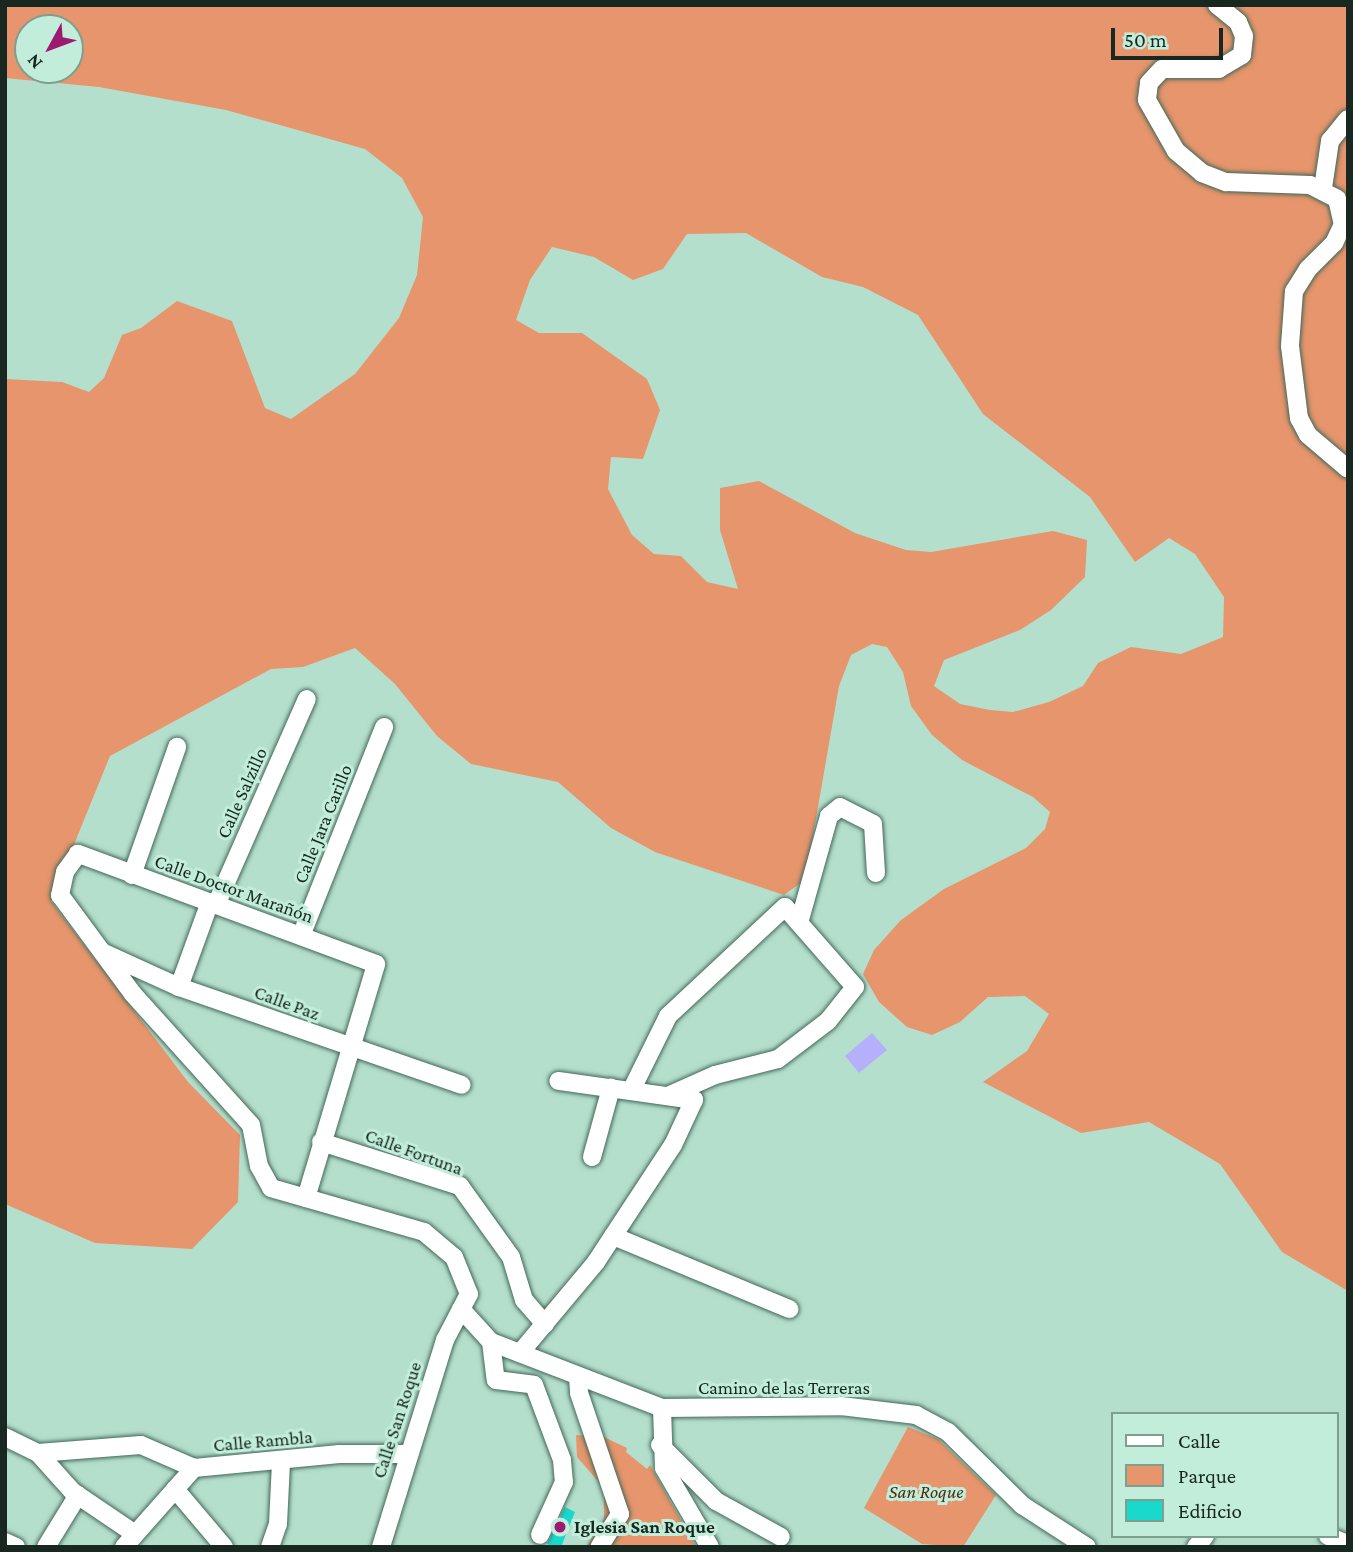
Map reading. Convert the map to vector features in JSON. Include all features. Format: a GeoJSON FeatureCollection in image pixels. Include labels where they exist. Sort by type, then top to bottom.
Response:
{"type":"FeatureCollection","features":[{"type":"Feature","properties":{"kind":"street"},"geometry":{"type":"LineString","coordinates":[[1217,5],[1238,22],[1244,36],[1242,55],[1219,69],[1173,66],[1155,74],[1147,100],[1164,135],[1191,165],[1215,180],[1323,188],[1336,199],[1343,224],[1334,243],[1308,269],[1294,291],[1290,346],[1299,418],[1308,435],[1348,469]]}},
{"type":"Feature","properties":{"kind":"street"},"geometry":{"type":"LineString","coordinates":[[1323,188],[1330,141],[1348,119]]}},
{"type":"Feature","properties":{"kind":"street","name":"Calle Salzillo"},"geometry":{"type":"LineString","coordinates":[[179,987],[213,904],[307,699]]}},
{"type":"Feature","properties":{"kind":"street","name":"Calle Jara Carillo"},"geometry":{"type":"LineString","coordinates":[[301,936],[384,727]]}},
{"type":"Feature","properties":{"kind":"street"},"geometry":{"type":"LineString","coordinates":[[132,874],[177,747]]}},
{"type":"Feature","properties":{"kind":"street"},"geometry":{"type":"LineString","coordinates":[[799,923],[829,816],[840,807],[873,824],[876,873]]}},
{"type":"Feature","properties":{"kind":"street","name":"Calle Doctor Marañón"},"geometry":{"type":"LineString","coordinates":[[101,952],[60,895],[65,872],[78,854],[376,964],[350,1048]]}},
{"type":"Feature","properties":{"kind":"street"},"geometry":{"type":"LineString","coordinates":[[631,1091],[668,1016],[785,907],[855,987],[828,1021],[778,1059],[715,1075],[668,1096]]}},
{"type":"Feature","properties":{"kind":"street"},"geometry":{"type":"LineString","coordinates":[[101,952],[133,994],[251,1125],[259,1166],[271,1188],[424,1232],[454,1256],[469,1294],[461,1309]]}},
{"type":"Feature","properties":{"kind":"street","name":"Calle Paz"},"geometry":{"type":"LineString","coordinates":[[101,952],[179,987],[462,1085]]}},
{"type":"Feature","properties":{"kind":"street"},"geometry":{"type":"LineString","coordinates":[[306,1198],[350,1048]]}},
{"type":"Feature","properties":{"kind":"street"},"geometry":{"type":"LineString","coordinates":[[520,1353],[613,1236],[673,1145],[694,1100],[558,1081]]}},
{"type":"Feature","properties":{"kind":"street"},"geometry":{"type":"LineString","coordinates":[[592,1157],[611,1088]]}},
{"type":"Feature","properties":{"kind":"street","name":"Calle Fortuna"},"geometry":{"type":"LineString","coordinates":[[321,1142],[460,1186],[511,1257],[524,1300],[545,1324]]}},
{"type":"Feature","properties":{"kind":"street"},"geometry":{"type":"LineString","coordinates":[[613,1236],[789,1309]]}},
{"type":"Feature","properties":{"kind":"street","name":"Camino de las Terreras"},"geometry":{"type":"LineString","coordinates":[[461,1309],[491,1342],[662,1408],[841,1406],[916,1415],[948,1432],[1022,1505],[1087,1547]]}},
{"type":"Feature","properties":{"kind":"street","name":"Calle San Roque"},"geometry":{"type":"LineString","coordinates":[[381,1547],[407,1454],[445,1340],[461,1309]]}},
{"type":"Feature","properties":{"kind":"street"},"geometry":{"type":"LineString","coordinates":[[491,1342],[496,1380],[534,1385],[562,1460],[564,1482],[540,1535]]}},
{"type":"Feature","properties":{"kind":"street"},"geometry":{"type":"LineString","coordinates":[[578,1377],[579,1394],[620,1514],[599,1547]]}},
{"type":"Feature","properties":{"kind":"street"},"geometry":{"type":"LineString","coordinates":[[662,1408],[660,1445],[664,1468],[710,1547]]}},
{"type":"Feature","properties":{"kind":"street"},"geometry":{"type":"LineString","coordinates":[[5,1437],[38,1453],[78,1495],[129,1541],[194,1468]]}},
{"type":"Feature","properties":{"kind":"street","name":"Calle Rambla"},"geometry":{"type":"LineString","coordinates":[[38,1453],[141,1445],[194,1468],[281,1463],[339,1454],[407,1454]]}},
{"type":"Feature","properties":{"kind":"street"},"geometry":{"type":"LineString","coordinates":[[660,1445],[716,1501],[781,1537]]}},
{"type":"Feature","properties":{"kind":"street"},"geometry":{"type":"LineString","coordinates":[[276,1546],[281,1463]]}},
{"type":"Feature","properties":{"kind":"street"},"geometry":{"type":"LineString","coordinates":[[175,1489],[224,1547]]}},
{"type":"Feature","properties":{"kind":"street"},"geometry":{"type":"LineString","coordinates":[[51,1545],[78,1495]]}},
{"type":"Feature","properties":{"kind":"street"},"geometry":{"type":"LineString","coordinates":[[5,1542],[16,1547]]}},
{"type":"Feature","properties":{"kind":"green space"},"geometry":{"type":"Polygon","coordinates":[[[5,5],[1348,5],[1348,1291],[1282,1252],[1220,1164],[1149,1122],[1081,1133],[983,1082],[1027,1051],[1049,1014],[1025,996],[988,997],[960,1022],[932,1035],[907,1027],[879,1002],[863,974],[874,950],[901,920],[944,889],[1026,848],[1045,829],[1050,812],[1033,797],[962,760],[932,735],[911,706],[903,672],[887,647],[872,644],[851,655],[839,686],[810,853],[802,882],[784,895],[655,852],[611,828],[558,782],[471,764],[437,736],[395,684],[355,648],[303,667],[271,669],[110,756],[51,901],[188,1082],[240,1135],[238,1202],[192,1249],[95,1243],[5,1204],[5,379],[62,382],[89,392],[104,378],[122,335],[141,328],[177,301],[232,321],[265,408],[291,419],[355,374],[399,318],[417,275],[423,217],[402,178],[365,149],[226,110],[99,87],[68,84],[84,84],[84,14],[14,14],[14,79],[5,78],[5,5]],[[746,233],[687,234],[663,269],[633,280],[594,257],[552,247],[530,280],[516,320],[539,333],[582,333],[647,379],[660,410],[643,459],[611,457],[608,489],[632,535],[654,554],[681,556],[707,582],[738,589],[720,530],[720,488],[759,481],[855,533],[906,550],[931,552],[1053,531],[1087,540],[1085,577],[1051,610],[1020,630],[944,660],[934,686],[960,704],[990,710],[1013,712],[1049,702],[1083,686],[1098,663],[1131,647],[1181,654],[1223,637],[1224,597],[1195,554],[1169,538],[1135,562],[1090,497],[983,414],[918,315],[863,287],[822,277],[746,233]]]}},
{"type":"Feature","properties":{"kind":"green space","name":"San Roque"},"geometry":{"type":"Polygon","coordinates":[[[908,1427],[938,1439],[996,1495],[963,1547],[922,1544],[864,1508],[908,1427]]]}},
{"type":"Feature","properties":{"kind":"green space"},"geometry":{"type":"Polygon","coordinates":[[[576,1435],[604,1437],[627,1448],[626,1452],[647,1469],[650,1465],[696,1547],[586,1547],[604,1520],[604,1488],[577,1457],[576,1435]]]}},
{"type":"Feature","properties":{"kind":"shaded area"},"geometry":{"type":"Polygon","coordinates":[[[872,1033],[887,1050],[859,1073],[845,1056],[872,1033]]]}},
{"type":"Feature","properties":{"kind":"building","name":"Iglesia San Roque"},"geometry":{"type":"Polygon","coordinates":[[[565,1507],[575,1512],[561,1547],[555,1547],[547,1544],[565,1507]]]}},
{"type":"Feature","properties":{"kind":"place","name":"Iglesia San Roque"},"geometry":{"type":"Point","coordinates":[560,1527]}}]}
